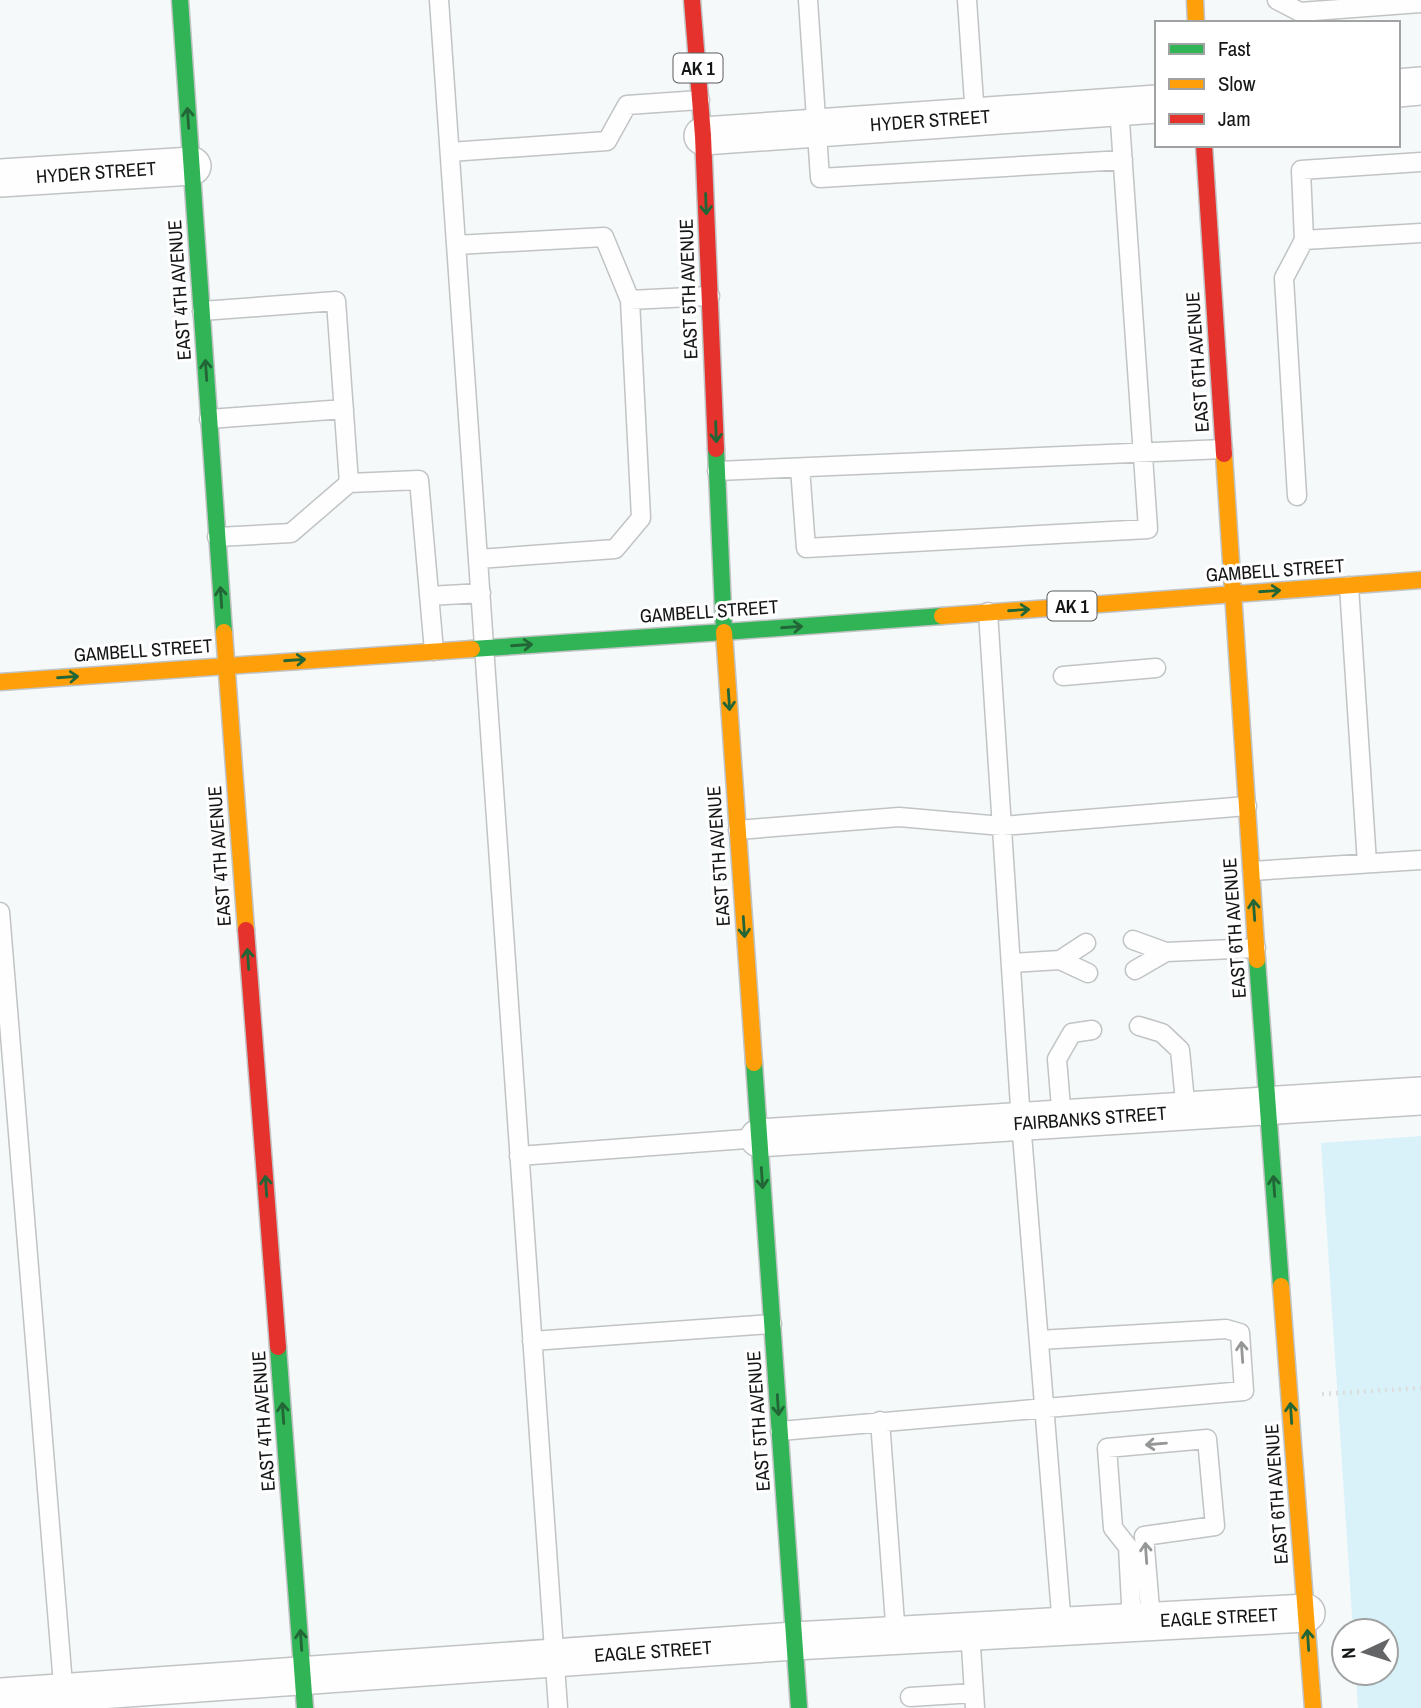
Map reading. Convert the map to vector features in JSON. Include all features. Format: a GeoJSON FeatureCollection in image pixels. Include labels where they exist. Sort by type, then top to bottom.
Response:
{"type":"FeatureCollection","features":[{"type":"Feature","properties":{"kind":"main road","name":"EAST 4TH AVENUE"},"geometry":{"type":"LineString","coordinates":[[180,0],[226,665],[304,1691]]}},
{"type":"Feature","properties":{"kind":"main road","name":"EAST 5TH AVENUE"},"geometry":{"type":"LineString","coordinates":[[692,0],[703,136],[724,632],[799,1708]]}},
{"type":"Feature","properties":{"kind":"main road"},"geometry":{"type":"LineString","coordinates":[[1195,0],[1196,21]]}},
{"type":"Feature","properties":{"kind":"main road","name":"EAST 6TH AVENUE"},"geometry":{"type":"LineString","coordinates":[[1204,147],[1256,948],[1313,1708]]}},
{"type":"Feature","properties":{"kind":"main road","name":"GAMBELL STREET"},"geometry":{"type":"LineString","coordinates":[[0,682],[1421,580]]}},
{"type":"Feature","properties":{"kind":"street"},"geometry":{"type":"LineString","coordinates":[[1400,88],[1421,86]]}},
{"type":"Feature","properties":{"kind":"street","name":"HYDER STREET"},"geometry":{"type":"LineString","coordinates":[[703,136],[1155,104]]}},
{"type":"Feature","properties":{"kind":"street","name":"HYDER STREET"},"geometry":{"type":"LineString","coordinates":[[0,178],[192,166]]}},
{"type":"Feature","properties":{"kind":"street","name":"FAIRBANKS STREET"},"geometry":{"type":"LineString","coordinates":[[759,1138],[1421,1096]]}},
{"type":"Feature","properties":{"kind":"street","name":"EAGLE STREET"},"geometry":{"type":"LineString","coordinates":[[0,1697],[64,1700],[304,1691],[554,1657],[1306,1613]]}},
{"type":"Feature","properties":{"kind":"lane"},"geometry":{"type":"LineString","coordinates":[[439,0],[558,1708]]}},
{"type":"Feature","properties":{"kind":"lane"},"geometry":{"type":"LineString","coordinates":[[808,0],[820,178],[1123,160]]}},
{"type":"Feature","properties":{"kind":"lane"},"geometry":{"type":"LineString","coordinates":[[967,0],[975,117]]}},
{"type":"Feature","properties":{"kind":"lane"},"geometry":{"type":"LineString","coordinates":[[1277,0],[1300,12],[1421,3]]}},
{"type":"Feature","properties":{"kind":"lane"},"geometry":{"type":"LineString","coordinates":[[450,152],[607,141],[627,105],[700,100]]}},
{"type":"Feature","properties":{"kind":"lane"},"geometry":{"type":"LineString","coordinates":[[800,468],[806,548],[1147,529],[1119,107]]}},
{"type":"Feature","properties":{"kind":"lane"},"geometry":{"type":"LineString","coordinates":[[1297,496],[1284,278],[1304,240],[1301,170],[1421,162]]}},
{"type":"Feature","properties":{"kind":"lane"},"geometry":{"type":"LineString","coordinates":[[1304,240],[1421,233]]}},
{"type":"Feature","properties":{"kind":"lane"},"geometry":{"type":"LineString","coordinates":[[456,245],[604,237],[630,300],[641,518],[615,550],[478,559]]}},
{"type":"Feature","properties":{"kind":"lane"},"geometry":{"type":"LineString","coordinates":[[630,300],[710,296]]}},
{"type":"Feature","properties":{"kind":"lane"},"geometry":{"type":"LineString","coordinates":[[202,311],[336,301],[349,483]]}},
{"type":"Feature","properties":{"kind":"lane"},"geometry":{"type":"LineString","coordinates":[[209,419],[344,409]]}},
{"type":"Feature","properties":{"kind":"lane"},"geometry":{"type":"LineString","coordinates":[[717,471],[1223,449]]}},
{"type":"Feature","properties":{"kind":"lane"},"geometry":{"type":"LineString","coordinates":[[217,537],[291,533],[349,483],[419,480],[434,651]]}},
{"type":"Feature","properties":{"kind":"lane"},"geometry":{"type":"LineString","coordinates":[[1349,586],[1367,863]]}},
{"type":"Feature","properties":{"kind":"lane"},"geometry":{"type":"LineString","coordinates":[[429,596],[481,593]]}},
{"type":"Feature","properties":{"kind":"lane"},"geometry":{"type":"LineString","coordinates":[[988,612],[1021,1122],[1062,1626]]}},
{"type":"Feature","properties":{"kind":"lane"},"geometry":{"type":"LineString","coordinates":[[1063,676],[1156,668]]}},
{"type":"Feature","properties":{"kind":"lane"},"geometry":{"type":"LineString","coordinates":[[738,830],[899,817],[1002,826],[1247,806]]}},
{"type":"Feature","properties":{"kind":"lane"},"geometry":{"type":"LineString","coordinates":[[1252,871],[1421,860]]}},
{"type":"Feature","properties":{"kind":"lane"},"geometry":{"type":"LineString","coordinates":[[0,912],[64,1700]]}},
{"type":"Feature","properties":{"kind":"lane"},"geometry":{"type":"LineString","coordinates":[[1166,952],[1134,955],[1256,948]]}},
{"type":"Feature","properties":{"kind":"lane"},"geometry":{"type":"LineString","coordinates":[[1011,963],[1087,958],[1060,960]]}},
{"type":"Feature","properties":{"kind":"lane"},"geometry":{"type":"LineString","coordinates":[[1139,1027],[1162,1033],[1180,1050],[1186,1112]]}},
{"type":"Feature","properties":{"kind":"lane"},"geometry":{"type":"LineString","coordinates":[[1062,1120],[1056,1059],[1072,1033],[1092,1030]]}},
{"type":"Feature","properties":{"kind":"lane"},"geometry":{"type":"LineString","coordinates":[[519,1156],[759,1138]]}},
{"type":"Feature","properties":{"kind":"lane"},"geometry":{"type":"LineString","coordinates":[[532,1341],[772,1324]]}},
{"type":"Feature","properties":{"kind":"lane"},"geometry":{"type":"LineString","coordinates":[[780,1431],[1244,1391],[1240,1333],[1226,1329],[1039,1340]]}},
{"type":"Feature","properties":{"kind":"lane"},"geometry":{"type":"LineString","coordinates":[[880,1421],[896,1636]]}},
{"type":"Feature","properties":{"kind":"lane"},"geometry":{"type":"LineString","coordinates":[[1207,1439],[1215,1526],[1144,1536],[1142,1622],[1128,1547],[1113,1528],[1107,1448],[1207,1439]]}},
{"type":"Feature","properties":{"kind":"lane"},"geometry":{"type":"LineString","coordinates":[[910,1697],[974,1700],[970,1631]]}},
{"type":"Feature","properties":{"kind":"path"},"geometry":{"type":"LineString","coordinates":[[1289,1396],[1421,1388]]}},
{"type":"Feature","properties":{"kind":"shaded area"},"geometry":{"type":"Polygon","coordinates":[[[1421,1136],[1421,1708],[1358,1708],[1357,1687],[1400,1687],[1400,1617],[1352,1617],[1321,1143],[1421,1136]]]}},
{"type":"Feature","properties":{"kind":"traffic: fast"},"geometry":{"type":"LineString","coordinates":[[180,0],[224,632]]}},
{"type":"Feature","properties":{"kind":"traffic: fast"},"geometry":{"type":"LineString","coordinates":[[716,449],[724,632],[942,616]]}},
{"type":"Feature","properties":{"kind":"traffic: fast"},"geometry":{"type":"LineString","coordinates":[[472,649],[724,632]]}},
{"type":"Feature","properties":{"kind":"traffic: fast"},"geometry":{"type":"LineString","coordinates":[[1257,960],[1281,1286]]}},
{"type":"Feature","properties":{"kind":"traffic: fast"},"geometry":{"type":"LineString","coordinates":[[754,1063],[799,1708]]}},
{"type":"Feature","properties":{"kind":"traffic: fast"},"geometry":{"type":"LineString","coordinates":[[278,1347],[305,1708]]}},
{"type":"Feature","properties":{"kind":"traffic: slow"},"geometry":{"type":"LineString","coordinates":[[1195,0],[1196,21]]}},
{"type":"Feature","properties":{"kind":"traffic: slow"},"geometry":{"type":"LineString","coordinates":[[1224,454],[1257,960]]}},
{"type":"Feature","properties":{"kind":"traffic: slow"},"geometry":{"type":"LineString","coordinates":[[942,616],[1421,580]]}},
{"type":"Feature","properties":{"kind":"traffic: slow"},"geometry":{"type":"LineString","coordinates":[[224,632],[246,930]]}},
{"type":"Feature","properties":{"kind":"traffic: slow"},"geometry":{"type":"LineString","coordinates":[[724,632],[754,1063]]}},
{"type":"Feature","properties":{"kind":"traffic: slow"},"geometry":{"type":"LineString","coordinates":[[0,682],[472,649]]}},
{"type":"Feature","properties":{"kind":"traffic: slow"},"geometry":{"type":"LineString","coordinates":[[1281,1286],[1313,1708]]}},
{"type":"Feature","properties":{"kind":"traffic: jam"},"geometry":{"type":"LineString","coordinates":[[692,0],[703,136],[716,449]]}},
{"type":"Feature","properties":{"kind":"traffic: jam"},"geometry":{"type":"LineString","coordinates":[[1204,147],[1224,454]]}},
{"type":"Feature","properties":{"kind":"traffic: jam"},"geometry":{"type":"LineString","coordinates":[[246,930],[278,1347]]}}]}
